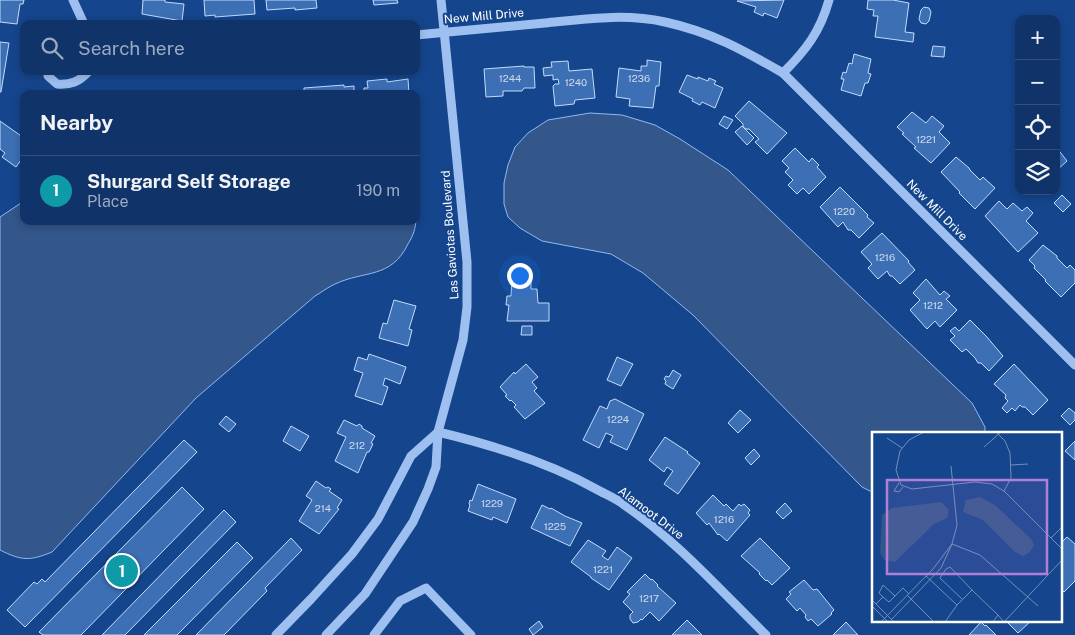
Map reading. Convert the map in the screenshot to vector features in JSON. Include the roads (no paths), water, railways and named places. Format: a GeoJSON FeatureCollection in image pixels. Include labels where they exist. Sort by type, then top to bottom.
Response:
{"type":"FeatureCollection","features":[{"type":"Feature","properties":{"kind":"street"},"geometry":{"type":"LineString","coordinates":[[73,0],[80,20]]}},
{"type":"Feature","properties":{"kind":"street","name":"Las Gaviotas Boulevard"},"geometry":{"type":"LineString","coordinates":[[326,635],[364,594],[413,522],[436,466],[438,432],[463,340],[467,307],[467,262],[441,0]]}},
{"type":"Feature","properties":{"kind":"street"},"geometry":{"type":"LineString","coordinates":[[783,73],[803,52],[819,30],[829,0]]}},
{"type":"Feature","properties":{"kind":"street","name":"New Mill Drive"},"geometry":{"type":"LineString","coordinates":[[420,35],[589,18],[626,17],[664,22],[703,32],[729,42],[783,73],[1075,365]]}},
{"type":"Feature","properties":{"kind":"street"},"geometry":{"type":"LineString","coordinates":[[48,75],[57,84],[67,85],[81,80],[85,75]]}},
{"type":"Feature","properties":{"kind":"street"},"geometry":{"type":"LineString","coordinates":[[276,635],[352,554],[378,518],[411,456],[438,432]]}},
{"type":"Feature","properties":{"kind":"street","name":"Alamoot Drive"},"geometry":{"type":"LineString","coordinates":[[438,432],[483,443],[537,462],[576,478],[622,503],[673,544],[766,635]]}},
{"type":"Feature","properties":{"kind":"street"},"geometry":{"type":"LineString","coordinates":[[374,635],[400,601],[426,588],[471,635]]}},
{"type":"Feature","properties":{"kind":"water"},"geometry":{"type":"Polygon","coordinates":[[[590,113],[622,115],[655,125],[728,170],[972,403],[985,427],[985,432],[872,432],[872,492],[862,487],[693,315],[643,273],[611,254],[542,241],[520,228],[508,217],[504,204],[504,183],[515,147],[528,133],[548,120],[590,113]]]}},
{"type":"Feature","properties":{"kind":"water"},"geometry":{"type":"Polygon","coordinates":[[[20,204],[20,225],[415,225],[410,241],[394,263],[376,272],[335,284],[315,296],[196,398],[52,552],[38,557],[20,558],[0,550],[0,217],[20,204]]]}},
{"type":"Feature","properties":{"kind":"place","name":"Shurgard Self Storage"},"geometry":{"type":"Point","coordinates":[122,571]}}]}
